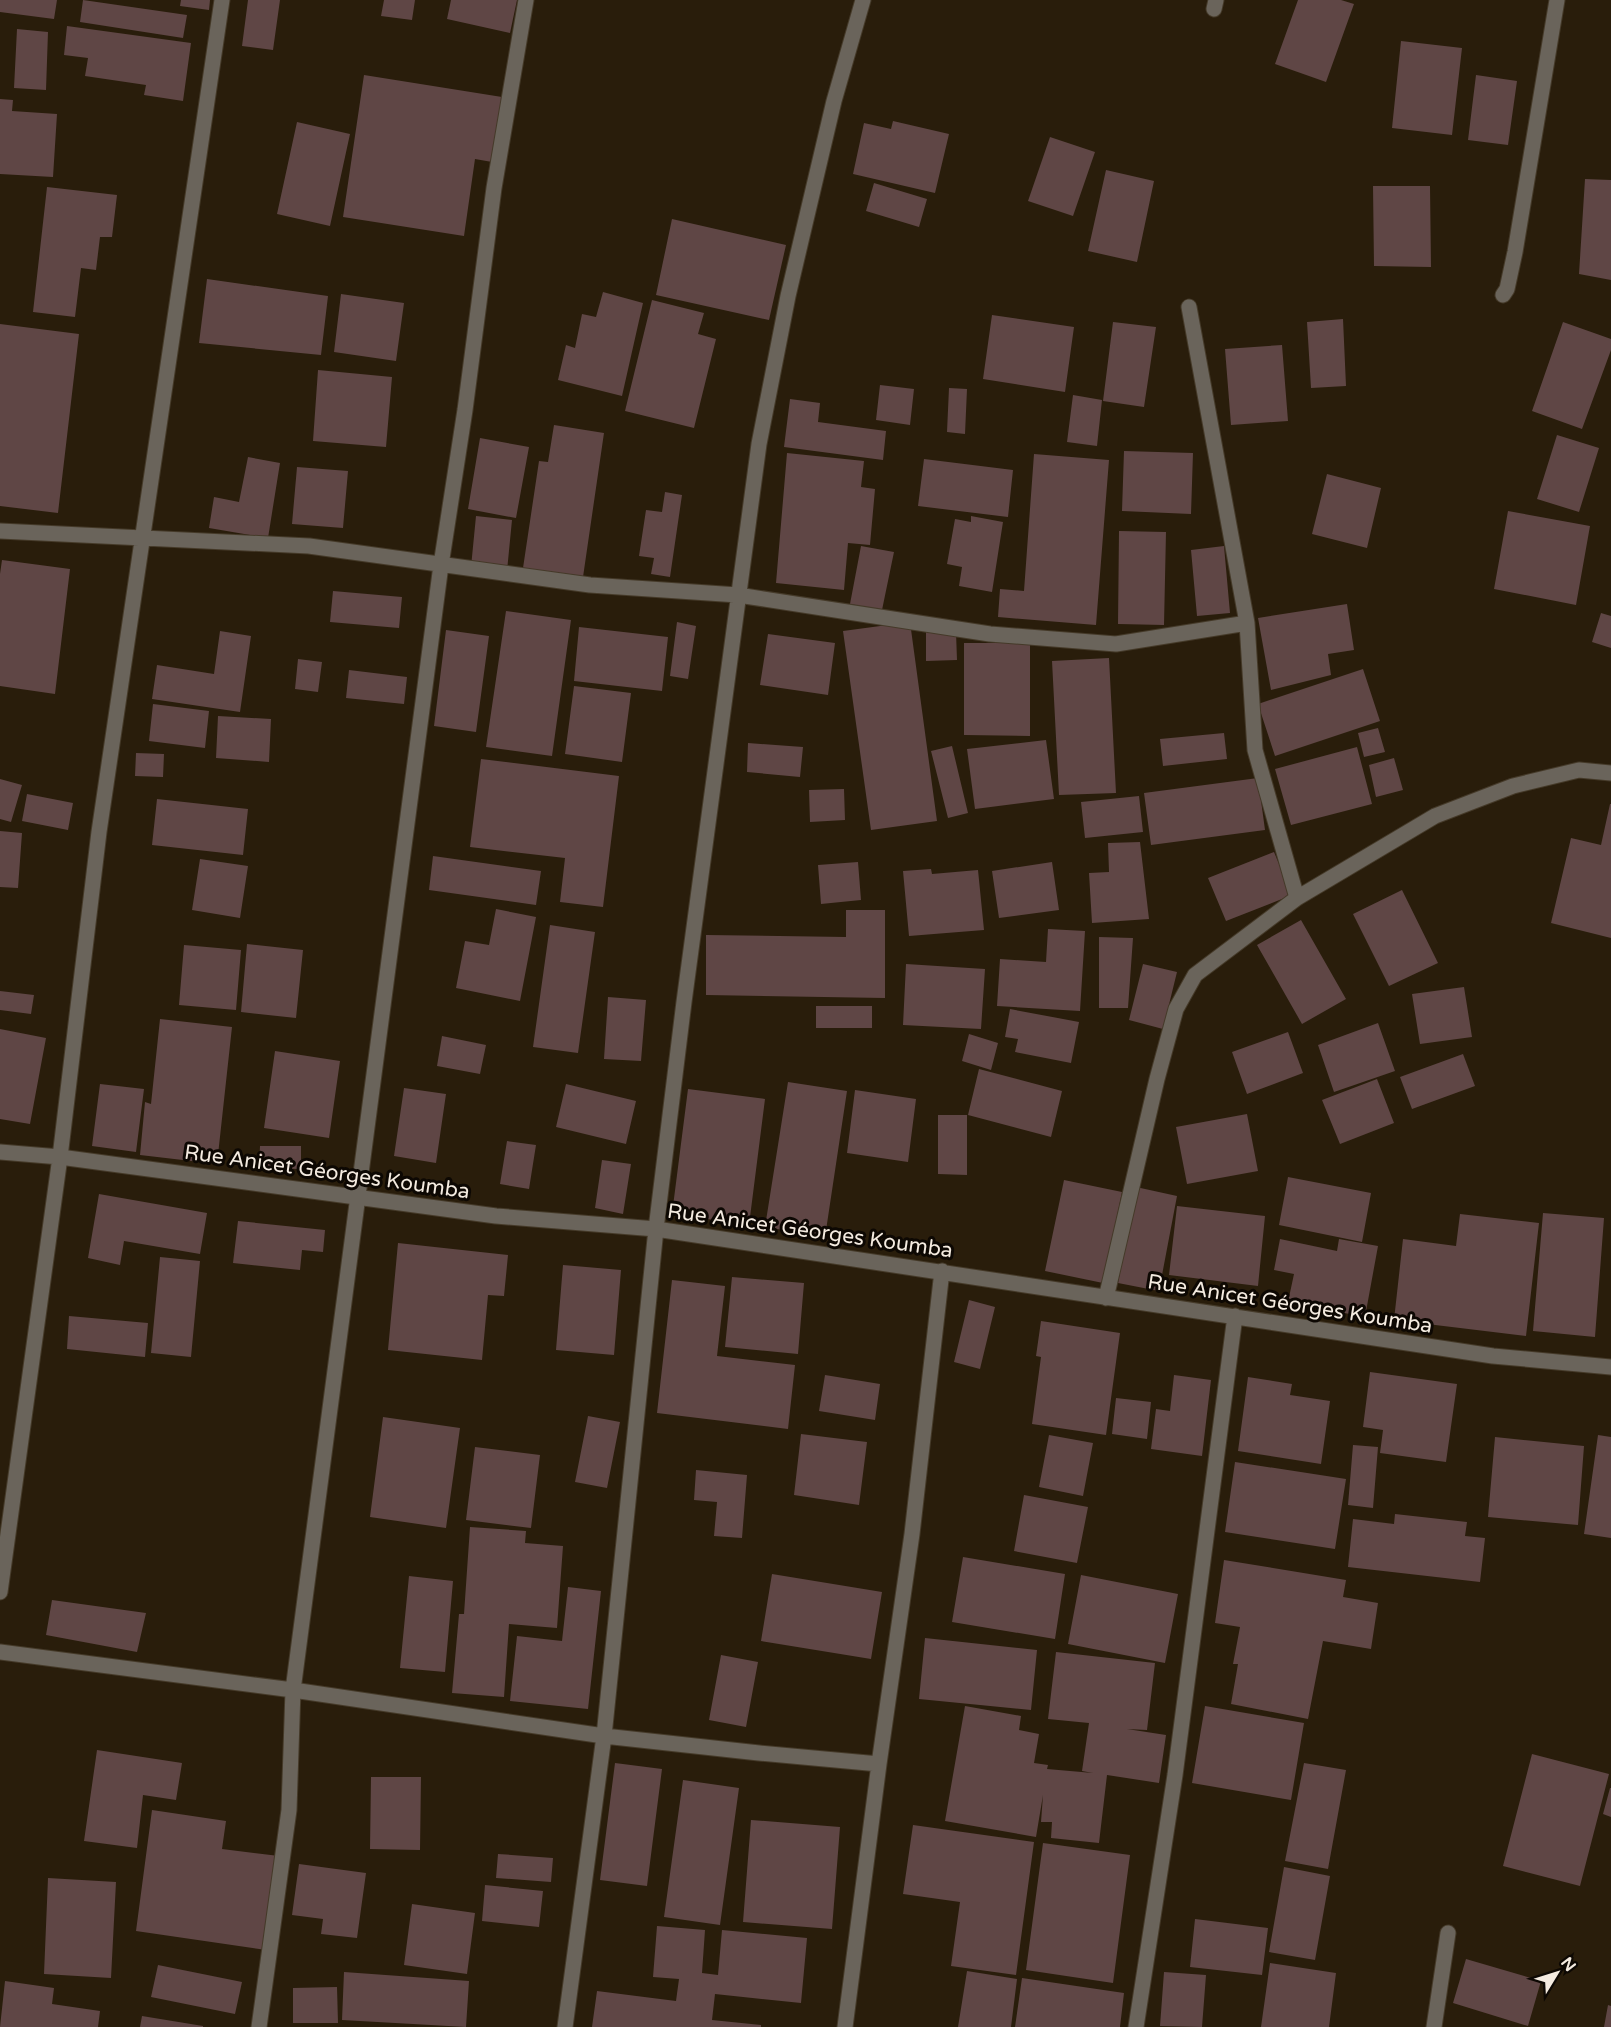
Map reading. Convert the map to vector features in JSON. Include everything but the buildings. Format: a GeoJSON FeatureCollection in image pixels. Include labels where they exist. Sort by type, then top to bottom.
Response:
{"type":"FeatureCollection","features":[{"type":"Feature","properties":{"kind":"street"},"geometry":{"type":"LineString","coordinates":[[0,1592],[60,1157],[99,832],[222,0]]}},
{"type":"Feature","properties":{"kind":"street"},"geometry":{"type":"LineString","coordinates":[[259,2027],[289,1810],[293,1690],[441,565],[465,410],[494,189],[526,0]]}},
{"type":"Feature","properties":{"kind":"street"},"geometry":{"type":"LineString","coordinates":[[565,2027],[604,1736],[656,1229],[759,444],[788,296],[834,101],[863,0]]}},
{"type":"Feature","properties":{"kind":"street"},"geometry":{"type":"LineString","coordinates":[[1503,295],[1507,289],[1515,252],[1557,0]]}},
{"type":"Feature","properties":{"kind":"street"},"geometry":{"type":"LineString","coordinates":[[1189,307],[1247,623],[1255,750],[1297,898]]}},
{"type":"Feature","properties":{"kind":"street"},"geometry":{"type":"LineString","coordinates":[[0,531],[309,546],[590,585],[738,595],[990,634],[1116,644],[1247,623]]}},
{"type":"Feature","properties":{"kind":"street"},"geometry":{"type":"LineString","coordinates":[[1106,1298],[1157,1078],[1176,1010],[1195,975],[1297,898],[1435,816],[1513,786],[1579,770],[1611,773]]}},
{"type":"Feature","properties":{"kind":"street","name":"Rue Anicet Géorges Koumba"},"geometry":{"type":"LineString","coordinates":[[0,1152],[60,1157],[496,1216],[656,1229],[1493,1356],[1611,1367]]}},
{"type":"Feature","properties":{"kind":"street"},"geometry":{"type":"LineString","coordinates":[[845,2027],[912,1534],[942,1271]]}},
{"type":"Feature","properties":{"kind":"street"},"geometry":{"type":"LineString","coordinates":[[1136,2027],[1175,1775],[1235,1316]]}},
{"type":"Feature","properties":{"kind":"street"},"geometry":{"type":"LineString","coordinates":[[0,1652],[293,1690],[604,1736],[759,1754],[879,1764]]}},
{"type":"Feature","properties":{"kind":"street"},"geometry":{"type":"LineString","coordinates":[[1434,2027],[1448,1934]]}}]}
